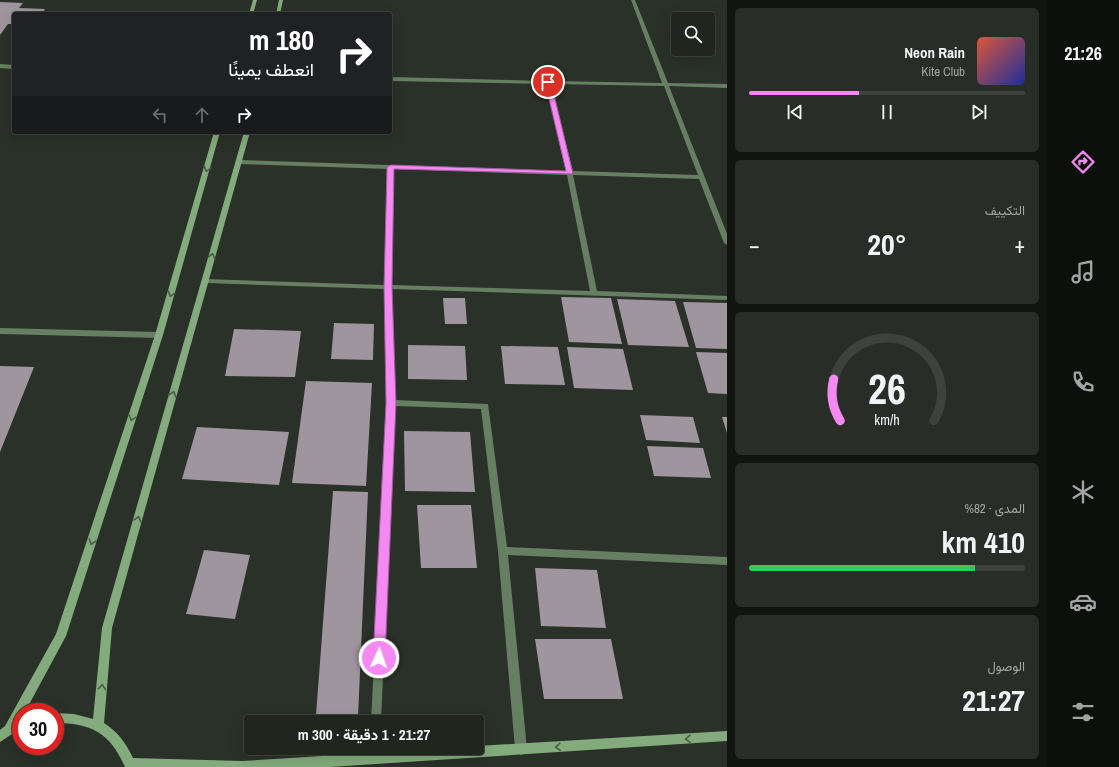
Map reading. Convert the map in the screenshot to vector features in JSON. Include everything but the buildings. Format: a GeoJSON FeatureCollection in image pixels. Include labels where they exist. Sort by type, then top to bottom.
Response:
{"type":"FeatureCollection","features":[{"type":"Feature","properties":{"kind":"main road"},"geometry":{"type":"LineString","coordinates":[[252,12],[255,0]]}},
{"type":"Feature","properties":{"kind":"main road"},"geometry":{"type":"LineString","coordinates":[[278,12],[281,0]]}},
{"type":"Feature","properties":{"kind":"main road"},"geometry":{"type":"LineString","coordinates":[[5,734],[61,636],[159,335],[216,134]]}},
{"type":"Feature","properties":{"kind":"main road"},"geometry":{"type":"LineString","coordinates":[[98,726],[107,628],[246,134]]}},
{"type":"Feature","properties":{"kind":"main road"},"geometry":{"type":"LineString","coordinates":[[64,718],[73,717],[98,726],[121,746],[130,765],[242,767],[356,755]]}},
{"type":"Feature","properties":{"kind":"main road"},"geometry":{"type":"LineString","coordinates":[[484,750],[727,736]]}},
{"type":"Feature","properties":{"kind":"street"},"geometry":{"type":"LineString","coordinates":[[633,0],[727,244]]}},
{"type":"Feature","properties":{"kind":"street"},"geometry":{"type":"LineString","coordinates":[[0,66],[12,67]]}},
{"type":"Feature","properties":{"kind":"street"},"geometry":{"type":"LineString","coordinates":[[392,79],[727,86]]}},
{"type":"Feature","properties":{"kind":"street"},"geometry":{"type":"LineString","coordinates":[[548,82],[570,173],[594,294]]}},
{"type":"Feature","properties":{"kind":"street"},"geometry":{"type":"LineString","coordinates":[[238,162],[700,177]]}},
{"type":"Feature","properties":{"kind":"street"},"geometry":{"type":"LineString","coordinates":[[376,715],[391,403],[388,287],[391,167]]}},
{"type":"Feature","properties":{"kind":"street"},"geometry":{"type":"LineString","coordinates":[[205,282],[727,298]]}},
{"type":"Feature","properties":{"kind":"street"},"geometry":{"type":"LineString","coordinates":[[0,331],[159,335]]}},
{"type":"Feature","properties":{"kind":"street"},"geometry":{"type":"LineString","coordinates":[[391,403],[485,406],[503,551],[521,749]]}},
{"type":"Feature","properties":{"kind":"street"},"geometry":{"type":"LineString","coordinates":[[503,551],[727,561]]}},
{"type":"Feature","properties":{"kind":"route"},"geometry":{"type":"LineString","coordinates":[[379,658],[391,403],[388,287],[391,167],[570,173],[548,82]]}}]}
